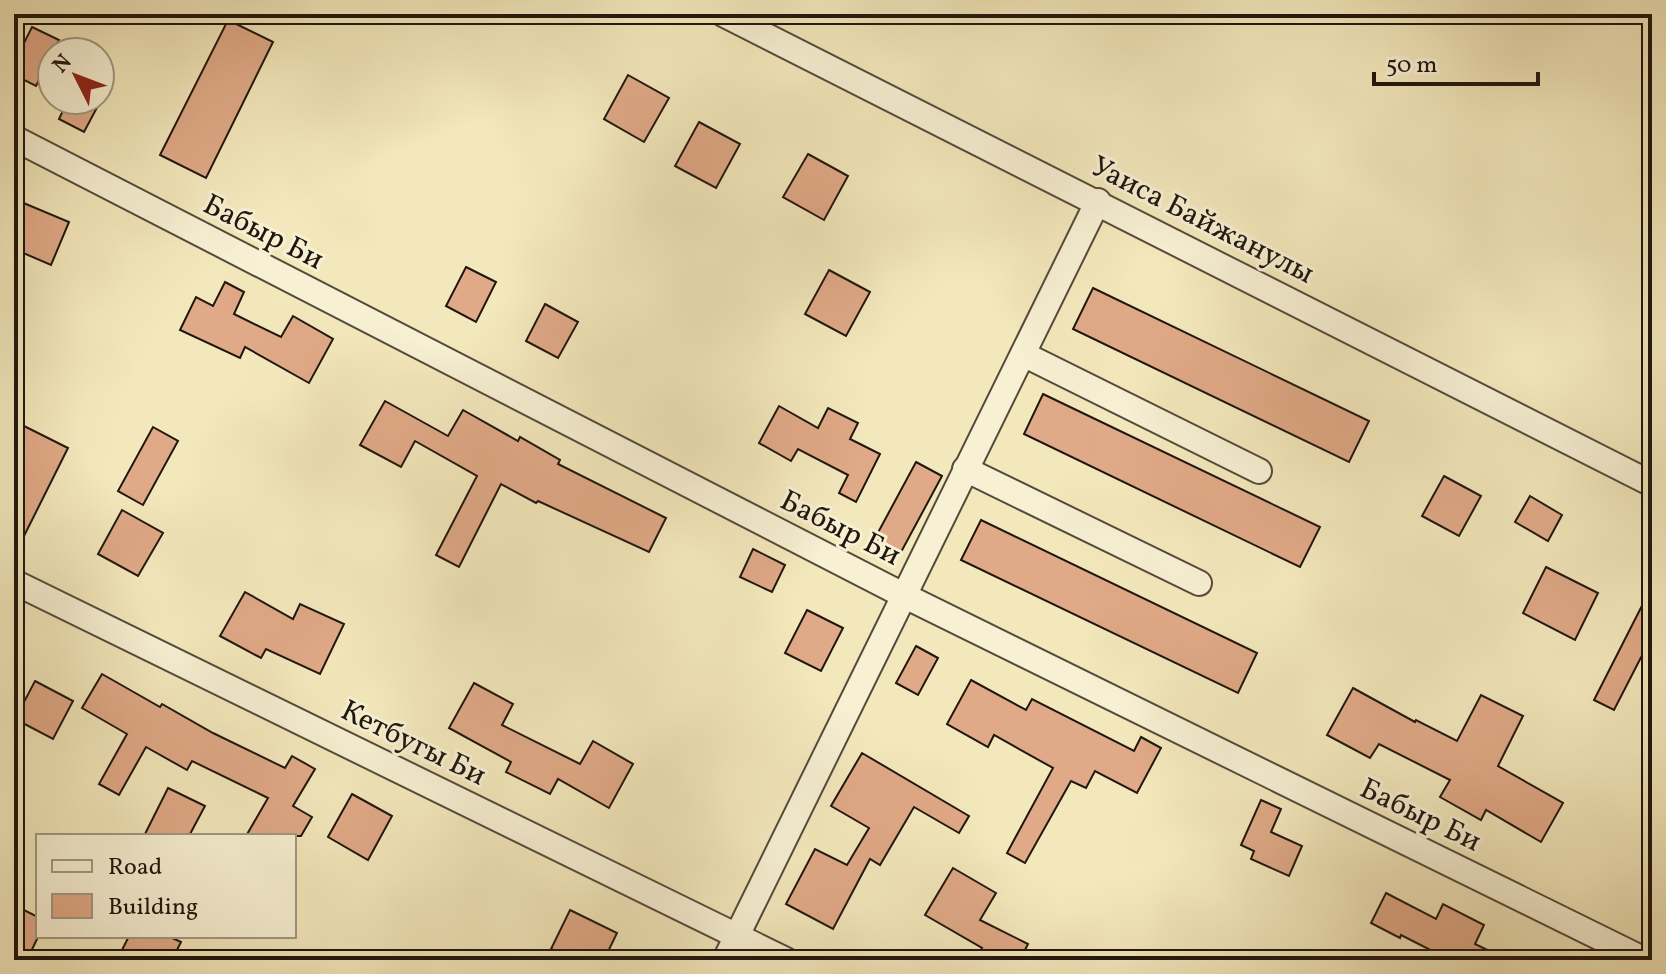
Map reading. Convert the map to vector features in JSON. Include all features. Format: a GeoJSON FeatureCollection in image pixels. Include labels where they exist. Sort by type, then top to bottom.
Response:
{"type":"FeatureCollection","features":[{"type":"Feature","properties":{"kind":"street","name":"Уаиса Байжанулы"},"geometry":{"type":"LineString","coordinates":[[723,14],[1098,201],[1652,484]]}},
{"type":"Feature","properties":{"kind":"street","name":"Бабыр Би"},"geometry":{"type":"LineString","coordinates":[[14,138],[903,595],[1645,960]]}},
{"type":"Feature","properties":{"kind":"street"},"geometry":{"type":"LineString","coordinates":[[725,960],[1098,201]]}},
{"type":"Feature","properties":{"kind":"street"},"geometry":{"type":"LineString","coordinates":[[1023,354],[1259,471]]}},
{"type":"Feature","properties":{"kind":"street"},"geometry":{"type":"LineString","coordinates":[[965,469],[1199,583]]}},
{"type":"Feature","properties":{"kind":"street","name":"Кетбугы Би"},"geometry":{"type":"LineString","coordinates":[[14,582],[786,960]]}},
{"type":"Feature","properties":{"kind":"building"},"geometry":{"type":"Polygon","coordinates":[[[228,20],[273,42],[206,178],[160,155],[228,20]]]}},
{"type":"Feature","properties":{"kind":"building"},"geometry":{"type":"Polygon","coordinates":[[[32,27],[51,36],[36,36],[36,86],[14,75],[14,63],[32,27]]]}},
{"type":"Feature","properties":{"kind":"building"},"geometry":{"type":"Polygon","coordinates":[[[628,75],[669,98],[644,142],[604,119],[628,75]]]}},
{"type":"Feature","properties":{"kind":"building"},"geometry":{"type":"Polygon","coordinates":[[[60,116],[92,116],[84,132],[59,119],[60,116]]]}},
{"type":"Feature","properties":{"kind":"building"},"geometry":{"type":"Polygon","coordinates":[[[699,122],[740,144],[716,188],[675,166],[699,122]]]}},
{"type":"Feature","properties":{"kind":"building"},"geometry":{"type":"Polygon","coordinates":[[[808,154],[848,176],[824,220],[783,197],[808,154]]]}},
{"type":"Feature","properties":{"kind":"building"},"geometry":{"type":"Polygon","coordinates":[[[14,199],[69,222],[51,265],[14,249],[14,199]]]}},
{"type":"Feature","properties":{"kind":"building"},"geometry":{"type":"Polygon","coordinates":[[[466,267],[496,282],[476,322],[446,306],[466,267]]]}},
{"type":"Feature","properties":{"kind":"building"},"geometry":{"type":"Polygon","coordinates":[[[829,270],[870,292],[846,336],[805,314],[829,270]]]}},
{"type":"Feature","properties":{"kind":"building"},"geometry":{"type":"Polygon","coordinates":[[[225,282],[244,292],[234,314],[281,337],[293,316],[333,339],[309,383],[245,347],[240,358],[180,330],[196,297],[213,306],[225,282]]]}},
{"type":"Feature","properties":{"kind":"building"},"geometry":{"type":"Polygon","coordinates":[[[1093,288],[1369,421],[1349,462],[1073,329],[1093,288]]]}},
{"type":"Feature","properties":{"kind":"building"},"geometry":{"type":"Polygon","coordinates":[[[545,304],[578,322],[558,358],[526,341],[545,304]]]}},
{"type":"Feature","properties":{"kind":"building"},"geometry":{"type":"Polygon","coordinates":[[[1043,394],[1320,527],[1300,567],[1024,434],[1043,394]]]}},
{"type":"Feature","properties":{"kind":"building"},"geometry":{"type":"Polygon","coordinates":[[[385,401],[448,436],[463,410],[518,441],[520,437],[560,460],[558,464],[666,518],[649,552],[538,501],[536,503],[501,484],[459,567],[436,555],[477,476],[415,441],[401,467],[360,445],[385,401]]]}},
{"type":"Feature","properties":{"kind":"building"},"geometry":{"type":"Polygon","coordinates":[[[779,406],[818,428],[828,408],[858,423],[850,439],[880,454],[856,502],[839,493],[848,475],[798,449],[791,461],[759,443],[779,406]]]}},
{"type":"Feature","properties":{"kind":"building"},"geometry":{"type":"Polygon","coordinates":[[[14,421],[68,448],[14,556],[14,421]]]}},
{"type":"Feature","properties":{"kind":"building"},"geometry":{"type":"Polygon","coordinates":[[[153,427],[178,441],[143,505],[118,491],[153,427]]]}},
{"type":"Feature","properties":{"kind":"building"},"geometry":{"type":"Polygon","coordinates":[[[916,462],[942,476],[900,554],[874,540],[916,462]]]}},
{"type":"Feature","properties":{"kind":"building"},"geometry":{"type":"Polygon","coordinates":[[[1444,476],[1481,496],[1459,536],[1422,516],[1444,476]]]}},
{"type":"Feature","properties":{"kind":"building"},"geometry":{"type":"Polygon","coordinates":[[[1530,496],[1562,515],[1548,541],[1515,522],[1530,496]]]}},
{"type":"Feature","properties":{"kind":"building"},"geometry":{"type":"Polygon","coordinates":[[[122,510],[163,533],[138,576],[98,554],[122,510]]]}},
{"type":"Feature","properties":{"kind":"building"},"geometry":{"type":"Polygon","coordinates":[[[981,520],[1257,653],[1238,693],[961,560],[981,520]]]}},
{"type":"Feature","properties":{"kind":"building"},"geometry":{"type":"Polygon","coordinates":[[[753,549],[785,565],[772,592],[740,577],[753,549]]]}},
{"type":"Feature","properties":{"kind":"building"},"geometry":{"type":"Polygon","coordinates":[[[1546,567],[1598,593],[1575,640],[1523,613],[1546,567]]]}},
{"type":"Feature","properties":{"kind":"building"},"geometry":{"type":"Polygon","coordinates":[[[1652,586],[1652,636],[1614,710],[1594,700],[1652,586]]]}},
{"type":"Feature","properties":{"kind":"building"},"geometry":{"type":"Polygon","coordinates":[[[245,592],[293,619],[300,604],[344,624],[320,674],[266,649],[261,658],[220,636],[245,592]]]}},
{"type":"Feature","properties":{"kind":"building"},"geometry":{"type":"Polygon","coordinates":[[[807,610],[843,628],[821,671],[785,653],[807,610]]]}},
{"type":"Feature","properties":{"kind":"building"},"geometry":{"type":"Polygon","coordinates":[[[916,646],[938,658],[918,695],[896,683],[916,646]]]}},
{"type":"Feature","properties":{"kind":"building"},"geometry":{"type":"Polygon","coordinates":[[[102,674],[160,707],[162,704],[285,768],[292,756],[315,769],[293,806],[312,817],[301,836],[247,834],[268,798],[192,761],[187,770],[146,747],[119,795],[99,784],[127,734],[82,708],[102,674]]]}},
{"type":"Feature","properties":{"kind":"building"},"geometry":{"type":"Polygon","coordinates":[[[971,680],[1026,710],[1032,699],[1134,751],[1141,737],[1161,748],[1137,793],[1095,771],[1086,788],[1071,781],[1025,863],[1007,853],[1053,768],[994,735],[988,747],[947,724],[971,680]]]}},
{"type":"Feature","properties":{"kind":"building"},"geometry":{"type":"Polygon","coordinates":[[[35,681],[73,701],[53,739],[15,719],[35,681]]]}},
{"type":"Feature","properties":{"kind":"building"},"geometry":{"type":"Polygon","coordinates":[[[474,683],[513,704],[502,725],[580,764],[593,741],[633,764],[609,808],[558,779],[550,794],[506,772],[511,762],[449,728],[474,683]]]}},
{"type":"Feature","properties":{"kind":"building"},"geometry":{"type":"Polygon","coordinates":[[[1353,688],[1457,741],[1481,695],[1523,716],[1498,766],[1563,803],[1541,842],[1486,810],[1481,820],[1440,797],[1450,780],[1379,744],[1370,758],[1327,735],[1353,688]]]}},
{"type":"Feature","properties":{"kind":"building"},"geometry":{"type":"Polygon","coordinates":[[[862,753],[969,816],[959,833],[914,807],[880,865],[870,859],[833,929],[786,904],[815,849],[847,865],[869,828],[831,806],[862,753]]]}},
{"type":"Feature","properties":{"kind":"building"},"geometry":{"type":"Polygon","coordinates":[[[168,788],[205,806],[190,834],[145,834],[168,788]]]}},
{"type":"Feature","properties":{"kind":"building"},"geometry":{"type":"Polygon","coordinates":[[[352,794],[392,816],[368,860],[328,837],[352,794]]]}},
{"type":"Feature","properties":{"kind":"building"},"geometry":{"type":"Polygon","coordinates":[[[1261,800],[1281,809],[1271,832],[1302,846],[1289,876],[1251,859],[1254,851],[1241,845],[1261,800]]]}},
{"type":"Feature","properties":{"kind":"building"},"geometry":{"type":"Polygon","coordinates":[[[953,868],[996,893],[980,920],[1028,944],[1020,960],[976,960],[982,948],[925,915],[953,868]]]}},
{"type":"Feature","properties":{"kind":"building"},"geometry":{"type":"Polygon","coordinates":[[[1386,893],[1436,919],[1443,904],[1484,925],[1475,944],[1508,960],[1450,960],[1371,923],[1386,893]]]}},
{"type":"Feature","properties":{"kind":"building"},"geometry":{"type":"Polygon","coordinates":[[[14,905],[36,916],[38,938],[27,960],[14,960],[14,905]]]}},
{"type":"Feature","properties":{"kind":"building"},"geometry":{"type":"Polygon","coordinates":[[[570,910],[617,933],[604,960],[574,960],[551,949],[570,910]]]}},
{"type":"Feature","properties":{"kind":"building"},"geometry":{"type":"Polygon","coordinates":[[[128,938],[172,938],[181,942],[172,960],[117,960],[128,938]]]}}]}
